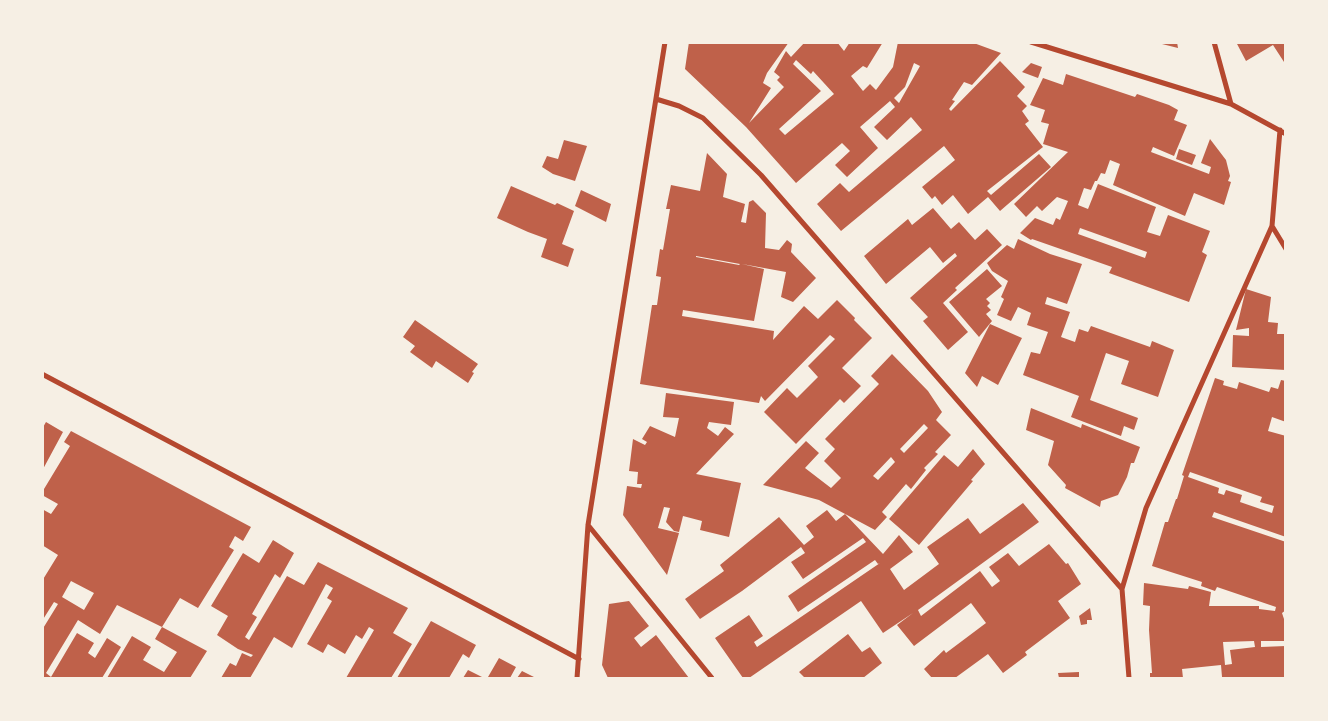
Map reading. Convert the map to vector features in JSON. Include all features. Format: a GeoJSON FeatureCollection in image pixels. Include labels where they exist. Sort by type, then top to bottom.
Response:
{"type":"FeatureCollection","features":[{"type":"Feature","properties":{"kind":"street"},"geometry":{"type":"LineString","coordinates":[[577,678],[588,525],[665,42]]}},
{"type":"Feature","properties":{"kind":"street"},"geometry":{"type":"LineString","coordinates":[[1031,42],[1231,104],[1283,132],[1272,226],[1146,508],[1122,588],[1129,678]]}},
{"type":"Feature","properties":{"kind":"street"},"geometry":{"type":"LineString","coordinates":[[1214,42],[1231,104]]}},
{"type":"Feature","properties":{"kind":"street"},"geometry":{"type":"LineString","coordinates":[[656,99],[679,106],[703,118],[761,175],[1122,588]]}},
{"type":"Feature","properties":{"kind":"street"},"geometry":{"type":"LineString","coordinates":[[1272,226],[1286,249]]}},
{"type":"Feature","properties":{"kind":"street"},"geometry":{"type":"LineString","coordinates":[[42,374],[579,659]]}},
{"type":"Feature","properties":{"kind":"street"},"geometry":{"type":"LineString","coordinates":[[588,525],[712,678]]}},
{"type":"Feature","properties":{"kind":"building"},"geometry":{"type":"Polygon","coordinates":[[[689,42],[789,42],[767,73],[763,83],[771,88],[749,123],[784,87],[777,80],[780,77],[774,72],[786,51],[791,57],[805,42],[837,42],[844,51],[850,42],[883,42],[867,68],[863,66],[851,76],[863,91],[870,84],[876,90],[893,67],[898,42],[971,42],[1001,53],[972,85],[964,82],[952,100],[955,101],[949,109],[951,111],[1000,61],[1025,87],[1017,96],[1027,106],[1022,111],[1029,121],[1025,124],[1043,147],[987,191],[991,195],[1039,154],[1051,167],[1000,211],[988,197],[968,214],[953,195],[942,205],[935,196],[932,199],[922,187],[955,160],[944,146],[841,231],[817,204],[840,183],[849,192],[922,130],[911,117],[887,140],[874,127],[895,107],[890,101],[860,127],[878,148],[847,177],[835,165],[850,151],[842,143],[796,183],[746,127],[685,69],[689,42]],[[796,60],[793,64],[821,91],[779,129],[785,135],[834,94],[813,71],[811,74],[796,60]],[[914,63],[905,87],[894,98],[899,103],[920,66],[914,63]]]}},
{"type":"Feature","properties":{"kind":"building"},"geometry":{"type":"Polygon","coordinates":[[[1177,42],[1178,48],[1158,43],[1177,42]]]}},
{"type":"Feature","properties":{"kind":"building"},"geometry":{"type":"Polygon","coordinates":[[[1236,42],[1286,42],[1286,61],[1284,62],[1273,45],[1246,61],[1236,42]]]}},
{"type":"Feature","properties":{"kind":"building"},"geometry":{"type":"Polygon","coordinates":[[[1031,63],[1042,67],[1038,78],[1022,72],[1031,63]]]}},
{"type":"Feature","properties":{"kind":"building"},"geometry":{"type":"Polygon","coordinates":[[[1066,74],[1135,97],[1137,94],[1169,105],[1178,110],[1174,120],[1187,125],[1174,156],[1153,147],[1151,152],[1209,174],[1211,167],[1201,163],[1210,139],[1226,160],[1230,176],[1228,181],[1231,182],[1224,205],[1194,193],[1185,216],[1113,185],[1120,164],[1110,160],[1105,174],[1101,173],[1091,190],[1084,188],[1078,205],[1088,209],[1098,184],[1156,207],[1147,232],[1160,236],[1168,215],[1210,231],[1202,252],[1207,255],[1189,302],[1109,273],[1112,267],[1031,240],[1020,233],[1035,218],[1053,225],[1056,218],[1060,220],[1068,201],[1057,197],[1042,211],[1037,206],[1026,217],[1014,204],[1068,152],[1043,144],[1049,124],[1041,122],[1045,110],[1030,105],[1043,78],[1063,85],[1066,74]],[[1080,228],[1078,234],[1145,258],[1147,252],[1080,228]]]}},
{"type":"Feature","properties":{"kind":"building"},"geometry":{"type":"Polygon","coordinates":[[[564,140],[587,146],[575,181],[553,174],[542,167],[547,156],[558,159],[564,140]]]}},
{"type":"Feature","properties":{"kind":"building"},"geometry":{"type":"Polygon","coordinates":[[[1179,149],[1196,155],[1192,165],[1176,159],[1179,149]]]}},
{"type":"Feature","properties":{"kind":"building"},"geometry":{"type":"Polygon","coordinates":[[[707,153],[727,174],[723,197],[745,204],[741,222],[746,223],[749,202],[753,200],[766,213],[765,248],[779,250],[787,240],[792,244],[791,252],[816,278],[793,302],[781,297],[786,272],[742,264],[764,269],[754,321],[683,310],[682,316],[774,331],[773,340],[804,306],[818,319],[837,300],[872,338],[842,368],[861,386],[844,403],[840,399],[796,444],[764,412],[787,388],[797,398],[818,377],[808,366],[835,339],[830,335],[765,401],[761,396],[759,403],[640,384],[652,305],[657,305],[661,277],[656,276],[660,249],[663,250],[670,209],[666,209],[671,185],[700,191],[707,153]],[[696,256],[739,265],[740,264],[696,256]]]}},
{"type":"Feature","properties":{"kind":"building"},"geometry":{"type":"Polygon","coordinates":[[[511,186],[574,211],[562,244],[574,249],[568,267],[541,257],[547,239],[497,218],[511,186]]]}},
{"type":"Feature","properties":{"kind":"building"},"geometry":{"type":"Polygon","coordinates":[[[581,190],[611,204],[606,222],[575,206],[581,190]]]}},
{"type":"Feature","properties":{"kind":"building"},"geometry":{"type":"Polygon","coordinates":[[[933,208],[951,229],[959,222],[975,240],[987,229],[1002,245],[955,288],[957,290],[943,303],[968,332],[948,350],[923,321],[928,317],[910,298],[957,256],[955,253],[943,263],[930,247],[886,284],[864,256],[908,219],[912,225],[933,208]]]}},
{"type":"Feature","properties":{"kind":"building"},"geometry":{"type":"Polygon","coordinates":[[[1018,239],[1050,254],[1082,264],[1067,304],[1047,297],[1045,304],[1070,312],[1061,337],[1075,342],[1079,329],[1088,332],[1091,326],[1150,347],[1152,341],[1174,350],[1158,397],[1121,384],[1129,361],[1106,353],[1090,400],[1138,418],[1134,430],[1124,426],[1121,436],[1071,417],[1079,396],[1023,375],[1031,352],[1040,354],[1048,332],[1027,325],[1031,313],[1018,307],[1011,321],[997,315],[1004,299],[1001,297],[1008,281],[992,271],[987,263],[1007,245],[1014,249],[1018,239]]]}},
{"type":"Feature","properties":{"kind":"building"},"geometry":{"type":"Polygon","coordinates":[[[987,269],[1002,286],[986,299],[990,303],[987,306],[991,310],[986,314],[992,321],[979,337],[949,302],[987,269]]]}},
{"type":"Feature","properties":{"kind":"building"},"geometry":{"type":"Polygon","coordinates":[[[1246,289],[1271,297],[1268,322],[1278,323],[1277,334],[1286,334],[1286,370],[1232,367],[1233,335],[1249,336],[1249,328],[1236,330],[1246,289]]]}},
{"type":"Feature","properties":{"kind":"building"},"geometry":{"type":"Polygon","coordinates":[[[415,320],[478,364],[472,372],[474,373],[468,383],[436,361],[432,368],[410,352],[415,346],[403,337],[415,320]]]}},
{"type":"Feature","properties":{"kind":"building"},"geometry":{"type":"Polygon","coordinates":[[[990,324],[1022,338],[998,385],[982,376],[977,387],[965,373],[990,324]]]}},
{"type":"Feature","properties":{"kind":"building"},"geometry":{"type":"Polygon","coordinates":[[[892,354],[928,391],[942,412],[936,420],[951,435],[935,452],[938,454],[924,468],[926,470],[911,489],[906,484],[882,512],[887,517],[875,530],[819,500],[763,485],[806,441],[819,453],[805,468],[831,488],[841,478],[824,461],[835,449],[825,439],[879,384],[871,376],[892,354]],[[924,424],[900,449],[904,453],[928,428],[924,424]],[[891,457],[873,476],[878,480],[895,462],[891,457]]]}},
{"type":"Feature","properties":{"kind":"building"},"geometry":{"type":"Polygon","coordinates":[[[1215,378],[1224,381],[1223,385],[1237,389],[1239,382],[1269,392],[1271,387],[1278,389],[1281,380],[1286,381],[1286,422],[1272,417],[1268,431],[1286,436],[1286,537],[1214,512],[1212,517],[1286,542],[1286,610],[1282,613],[1286,625],[1286,641],[1261,641],[1261,647],[1286,646],[1286,678],[1218,678],[1222,677],[1221,665],[1182,669],[1183,678],[1150,678],[1150,673],[1152,673],[1149,630],[1150,606],[1143,605],[1144,583],[1188,589],[1189,586],[1211,592],[1209,606],[1259,606],[1259,609],[1275,611],[1276,607],[1217,587],[1215,591],[1201,586],[1202,582],[1152,566],[1165,522],[1168,522],[1177,499],[1184,476],[1182,475],[1215,378]],[[1190,472],[1188,477],[1219,488],[1218,493],[1224,495],[1226,490],[1242,495],[1240,502],[1272,513],[1274,506],[1260,502],[1262,497],[1190,472]],[[1254,641],[1223,642],[1225,665],[1232,664],[1230,650],[1255,647],[1254,641]]]}},
{"type":"Feature","properties":{"kind":"building"},"geometry":{"type":"Polygon","coordinates":[[[666,393],[734,402],[731,425],[709,422],[707,428],[718,436],[725,427],[734,434],[696,474],[741,483],[729,537],[700,530],[702,521],[683,516],[679,532],[674,531],[666,522],[670,508],[664,507],[658,528],[679,533],[667,575],[623,515],[627,486],[641,488],[642,484],[637,484],[638,472],[629,471],[633,439],[645,445],[647,442],[642,439],[650,426],[675,437],[679,418],[663,417],[666,393]]]}},
{"type":"Feature","properties":{"kind":"building"},"geometry":{"type":"Polygon","coordinates":[[[1031,408],[1081,428],[1082,424],[1140,447],[1134,463],[1131,463],[1127,477],[1118,495],[1101,501],[1100,507],[1065,488],[1066,485],[1048,465],[1054,441],[1026,430],[1031,408]]]}},
{"type":"Feature","properties":{"kind":"building"},"geometry":{"type":"Polygon","coordinates":[[[46,422],[63,432],[42,471],[42,429],[46,422]]]}},
{"type":"Feature","properties":{"kind":"building"},"geometry":{"type":"Polygon","coordinates":[[[71,431],[251,527],[243,541],[235,536],[229,547],[234,550],[198,608],[180,598],[162,627],[117,605],[100,634],[78,620],[46,673],[51,677],[77,633],[94,643],[88,653],[95,658],[107,638],[121,647],[102,678],[42,678],[42,630],[58,604],[54,602],[42,621],[42,581],[58,555],[42,545],[42,509],[51,514],[58,504],[42,495],[42,488],[44,489],[70,446],[64,442],[71,431]],[[71,581],[62,597],[84,610],[94,593],[71,581]]]}},
{"type":"Feature","properties":{"kind":"building"},"geometry":{"type":"Polygon","coordinates":[[[973,449],[985,464],[919,545],[889,519],[944,455],[958,467],[973,449]]]}},
{"type":"Feature","properties":{"kind":"building"},"geometry":{"type":"Polygon","coordinates":[[[1023,503],[1039,522],[918,610],[921,616],[980,571],[992,587],[1000,581],[989,567],[1008,553],[1019,566],[1049,544],[1066,564],[1068,563],[1081,584],[1058,601],[1070,618],[1025,652],[1027,655],[1003,673],[988,654],[955,678],[932,678],[924,669],[944,650],[946,653],[986,623],[971,603],[914,646],[897,625],[913,613],[883,633],[861,601],[749,678],[743,678],[715,638],[749,615],[763,636],[754,642],[757,647],[880,563],[878,564],[875,560],[798,612],[788,596],[866,542],[863,538],[803,579],[791,562],[805,553],[801,547],[742,591],[700,619],[685,599],[724,571],[720,565],[779,517],[804,545],[814,537],[806,526],[827,510],[836,521],[845,514],[883,554],[899,535],[913,552],[890,569],[904,590],[939,564],[927,547],[968,518],[980,534],[1023,503]]]}},
{"type":"Feature","properties":{"kind":"building"},"geometry":{"type":"Polygon","coordinates":[[[273,540],[294,553],[280,578],[275,574],[252,614],[257,617],[245,637],[249,640],[287,576],[304,585],[318,562],[408,608],[393,633],[412,644],[391,678],[346,678],[374,630],[369,627],[362,639],[356,635],[345,654],[328,644],[323,653],[307,644],[332,601],[327,598],[333,588],[326,584],[292,648],[274,637],[250,678],[221,678],[230,663],[236,666],[242,653],[251,657],[253,655],[238,649],[217,635],[228,616],[211,606],[243,553],[259,563],[273,540]]]}},
{"type":"Feature","properties":{"kind":"building"},"geometry":{"type":"Polygon","coordinates":[[[629,601],[649,626],[634,638],[641,647],[656,635],[689,678],[608,678],[602,665],[609,604],[629,601]]]}},
{"type":"Feature","properties":{"kind":"building"},"geometry":{"type":"Polygon","coordinates":[[[1090,608],[1092,620],[1087,620],[1087,624],[1081,625],[1079,616],[1090,608]]]}},
{"type":"Feature","properties":{"kind":"building"},"geometry":{"type":"Polygon","coordinates":[[[431,621],[476,645],[469,658],[463,654],[449,678],[397,678],[431,621]]]}},
{"type":"Feature","properties":{"kind":"building"},"geometry":{"type":"Polygon","coordinates":[[[162,627],[207,651],[190,678],[107,678],[132,636],[151,647],[143,660],[164,672],[177,652],[155,639],[162,627]]]}},
{"type":"Feature","properties":{"kind":"building"},"geometry":{"type":"Polygon","coordinates":[[[848,634],[862,652],[870,647],[882,663],[863,678],[805,678],[799,672],[848,634]]]}},
{"type":"Feature","properties":{"kind":"building"},"geometry":{"type":"Polygon","coordinates":[[[499,658],[516,667],[510,678],[488,677],[499,658]]]}},
{"type":"Feature","properties":{"kind":"building"},"geometry":{"type":"Polygon","coordinates":[[[468,670],[484,678],[463,678],[468,670]]]}},
{"type":"Feature","properties":{"kind":"building"},"geometry":{"type":"Polygon","coordinates":[[[522,671],[536,678],[517,678],[522,671]]]}},
{"type":"Feature","properties":{"kind":"building"},"geometry":{"type":"Polygon","coordinates":[[[1079,672],[1079,678],[1059,678],[1058,673],[1079,672]]]}}]}
